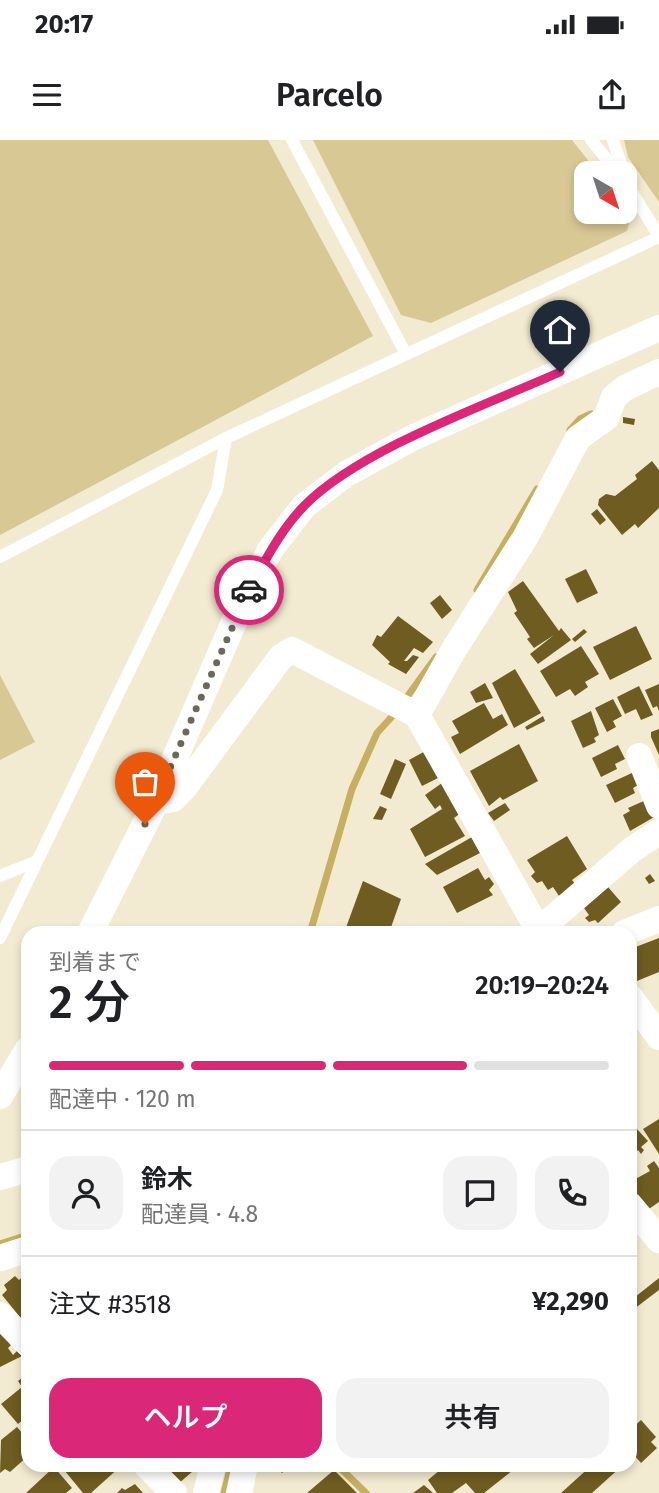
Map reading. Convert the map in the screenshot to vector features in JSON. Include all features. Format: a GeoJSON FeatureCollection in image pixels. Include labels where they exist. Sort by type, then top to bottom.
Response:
{"type":"FeatureCollection","features":[{"type":"Feature","properties":{"kind":"street"},"geometry":{"type":"LineString","coordinates":[[94,926],[156,802],[237,615],[270,550],[304,506],[345,474],[412,439],[659,328]]}},
{"type":"Feature","properties":{"kind":"street"},"geometry":{"type":"LineString","coordinates":[[405,709],[453,650],[525,538],[578,438],[625,388],[659,372]]}},
{"type":"Feature","properties":{"kind":"street"},"geometry":{"type":"LineString","coordinates":[[156,802],[173,799],[184,788],[281,657],[292,650],[405,709],[537,926]]}},
{"type":"Feature","properties":{"kind":"street"},"geometry":{"type":"LineString","coordinates":[[639,755],[659,806]]}},
{"type":"Feature","properties":{"kind":"street"},"geometry":{"type":"LineString","coordinates":[[546,926],[633,849],[659,832]]}},
{"type":"Feature","properties":{"kind":"street"},"geometry":{"type":"LineString","coordinates":[[637,928],[659,919]]}},
{"type":"Feature","properties":{"kind":"street"},"geometry":{"type":"LineString","coordinates":[[637,1007],[659,1037]]}},
{"type":"Feature","properties":{"kind":"street"},"geometry":{"type":"LineString","coordinates":[[0,1096],[21,1061]]}},
{"type":"Feature","properties":{"kind":"street"},"geometry":{"type":"LineString","coordinates":[[0,1177],[21,1171]]}},
{"type":"Feature","properties":{"kind":"street"},"geometry":{"type":"LineString","coordinates":[[637,1213],[659,1240]]}},
{"type":"Feature","properties":{"kind":"street"},"geometry":{"type":"LineString","coordinates":[[0,1258],[21,1251]]}},
{"type":"Feature","properties":{"kind":"street"},"geometry":{"type":"LineString","coordinates":[[0,1315],[21,1337]]}},
{"type":"Feature","properties":{"kind":"street"},"geometry":{"type":"LineString","coordinates":[[153,1472],[174,1493]]}},
{"type":"Feature","properties":{"kind":"street"},"geometry":{"type":"LineString","coordinates":[[206,1493],[211,1472]]}},
{"type":"Feature","properties":{"kind":"street"},"geometry":{"type":"LineString","coordinates":[[239,1493],[244,1472]]}},
{"type":"Feature","properties":{"kind":"lane"},"geometry":{"type":"LineString","coordinates":[[292,140],[406,355]]}},
{"type":"Feature","properties":{"kind":"lane"},"geometry":{"type":"LineString","coordinates":[[591,140],[608,161]]}},
{"type":"Feature","properties":{"kind":"lane"},"geometry":{"type":"LineString","coordinates":[[613,140],[620,161]]}},
{"type":"Feature","properties":{"kind":"lane"},"geometry":{"type":"LineString","coordinates":[[0,557],[226,438],[659,236],[637,198]]}},
{"type":"Feature","properties":{"kind":"lane"},"geometry":{"type":"LineString","coordinates":[[0,938],[217,491],[226,438]]}},
{"type":"Feature","properties":{"kind":"lane"},"geometry":{"type":"LineString","coordinates":[[0,876],[37,861]]}},
{"type":"Feature","properties":{"kind":"shaded area"},"geometry":{"type":"Polygon","coordinates":[[[0,140],[268,140],[373,336],[0,535],[0,140]]]}},
{"type":"Feature","properties":{"kind":"shaded area"},"geometry":{"type":"Polygon","coordinates":[[[313,140],[572,140],[589,161],[574,161],[574,224],[629,224],[627,231],[431,323],[401,315],[313,140]]]}},
{"type":"Feature","properties":{"kind":"shaded area"},"geometry":{"type":"Polygon","coordinates":[[[624,140],[659,140],[659,202],[637,170],[637,161],[631,161],[624,140]]]}},
{"type":"Feature","properties":{"kind":"shaded area"},"geometry":{"type":"Polygon","coordinates":[[[0,675],[35,742],[0,760],[0,675]]]}},
{"type":"Feature","properties":{"kind":"building"},"geometry":{"type":"Polygon","coordinates":[[[623,417],[635,419],[634,425],[623,423],[623,417]]]}},
{"type":"Feature","properties":{"kind":"building"},"geometry":{"type":"Polygon","coordinates":[[[652,461],[659,470],[659,508],[638,528],[635,524],[622,535],[598,505],[599,499],[606,494],[615,496],[637,479],[635,475],[652,461]]]}},
{"type":"Feature","properties":{"kind":"building"},"geometry":{"type":"Polygon","coordinates":[[[597,509],[606,520],[600,525],[591,514],[597,509]]]}},
{"type":"Feature","properties":{"kind":"building"},"geometry":{"type":"Polygon","coordinates":[[[586,569],[598,593],[577,603],[565,579],[586,569]]]}},
{"type":"Feature","properties":{"kind":"building"},"geometry":{"type":"Polygon","coordinates":[[[523,581],[559,631],[561,628],[571,640],[538,664],[530,654],[554,635],[534,648],[527,639],[530,637],[514,613],[517,611],[508,592],[523,581]]]}},
{"type":"Feature","properties":{"kind":"building"},"geometry":{"type":"Polygon","coordinates":[[[440,595],[452,610],[442,619],[430,603],[440,595]]]}},
{"type":"Feature","properties":{"kind":"building"},"geometry":{"type":"Polygon","coordinates":[[[398,616],[433,642],[423,653],[414,648],[404,661],[413,655],[419,657],[406,674],[388,664],[390,662],[372,645],[377,635],[381,637],[398,616]]]}},
{"type":"Feature","properties":{"kind":"building"},"geometry":{"type":"Polygon","coordinates":[[[636,626],[652,659],[610,680],[593,647],[636,626]]]}},
{"type":"Feature","properties":{"kind":"building"},"geometry":{"type":"Polygon","coordinates":[[[584,629],[587,632],[575,642],[572,639],[584,629]]]}},
{"type":"Feature","properties":{"kind":"building"},"geometry":{"type":"Polygon","coordinates":[[[581,646],[599,674],[585,682],[588,687],[575,696],[570,689],[556,697],[540,671],[581,646]]]}},
{"type":"Feature","properties":{"kind":"building"},"geometry":{"type":"Polygon","coordinates":[[[515,669],[541,713],[514,728],[492,683],[515,669]]]}},
{"type":"Feature","properties":{"kind":"building"},"geometry":{"type":"Polygon","coordinates":[[[485,683],[493,698],[476,703],[470,692],[485,683]]]}},
{"type":"Feature","properties":{"kind":"building"},"geometry":{"type":"Polygon","coordinates":[[[659,684],[659,711],[657,706],[653,708],[645,690],[659,684]]]}},
{"type":"Feature","properties":{"kind":"building"},"geometry":{"type":"Polygon","coordinates":[[[639,686],[653,715],[641,720],[636,709],[625,714],[617,697],[639,686]]]}},
{"type":"Feature","properties":{"kind":"building"},"geometry":{"type":"Polygon","coordinates":[[[613,699],[622,716],[613,721],[616,727],[607,732],[595,708],[613,699]]]}},
{"type":"Feature","properties":{"kind":"building"},"geometry":{"type":"Polygon","coordinates":[[[484,703],[493,719],[502,714],[508,725],[460,754],[451,737],[459,733],[452,721],[484,703]]]}},
{"type":"Feature","properties":{"kind":"building"},"geometry":{"type":"Polygon","coordinates":[[[591,711],[599,735],[594,738],[596,742],[583,748],[571,721],[591,711]]]}},
{"type":"Feature","properties":{"kind":"building"},"geometry":{"type":"Polygon","coordinates":[[[543,716],[545,721],[527,730],[525,727],[543,716]]]}},
{"type":"Feature","properties":{"kind":"building"},"geometry":{"type":"Polygon","coordinates":[[[659,729],[659,755],[651,732],[659,729]]]}},
{"type":"Feature","properties":{"kind":"building"},"geometry":{"type":"Polygon","coordinates":[[[519,744],[538,781],[503,800],[500,797],[489,806],[470,771],[519,744]]]}},
{"type":"Feature","properties":{"kind":"building"},"geometry":{"type":"Polygon","coordinates":[[[618,745],[625,759],[615,764],[617,769],[601,777],[592,758],[618,745]]]}},
{"type":"Feature","properties":{"kind":"building"},"geometry":{"type":"Polygon","coordinates":[[[429,749],[442,776],[422,786],[409,760],[429,749]]]}},
{"type":"Feature","properties":{"kind":"building"},"geometry":{"type":"Polygon","coordinates":[[[395,759],[406,764],[391,799],[380,794],[395,759]]]}},
{"type":"Feature","properties":{"kind":"building"},"geometry":{"type":"Polygon","coordinates":[[[634,772],[640,784],[633,788],[635,793],[615,803],[606,785],[634,772]]]}},
{"type":"Feature","properties":{"kind":"building"},"geometry":{"type":"Polygon","coordinates":[[[442,783],[465,810],[454,818],[465,836],[425,857],[410,829],[442,809],[440,805],[435,809],[425,795],[442,783]]]}},
{"type":"Feature","properties":{"kind":"building"},"geometry":{"type":"Polygon","coordinates":[[[646,800],[656,816],[630,831],[623,815],[630,811],[628,808],[646,800]]]}},
{"type":"Feature","properties":{"kind":"building"},"geometry":{"type":"Polygon","coordinates":[[[505,803],[510,810],[494,821],[488,813],[505,803]]]}},
{"type":"Feature","properties":{"kind":"building"},"geometry":{"type":"Polygon","coordinates":[[[380,806],[387,809],[382,820],[373,819],[380,806]]]}},
{"type":"Feature","properties":{"kind":"building"},"geometry":{"type":"Polygon","coordinates":[[[567,836],[587,869],[572,880],[576,885],[559,896],[553,887],[548,890],[542,881],[537,883],[531,876],[535,872],[527,860],[567,836]]]}},
{"type":"Feature","properties":{"kind":"building"},"geometry":{"type":"Polygon","coordinates":[[[472,837],[480,853],[437,875],[425,864],[472,837]]]}},
{"type":"Feature","properties":{"kind":"building"},"geometry":{"type":"Polygon","coordinates":[[[478,868],[485,880],[489,877],[494,884],[489,890],[493,895],[457,913],[443,887],[478,868]]]}},
{"type":"Feature","properties":{"kind":"building"},"geometry":{"type":"Polygon","coordinates":[[[650,874],[655,881],[649,884],[645,878],[650,874]]]}},
{"type":"Feature","properties":{"kind":"building"},"geometry":{"type":"Polygon","coordinates":[[[363,881],[401,899],[391,926],[347,926],[363,881]]]}},
{"type":"Feature","properties":{"kind":"building"},"geometry":{"type":"Polygon","coordinates":[[[608,887],[621,902],[598,923],[595,920],[589,922],[585,918],[589,915],[584,908],[608,887]]]}},
{"type":"Feature","properties":{"kind":"building"},"geometry":{"type":"Polygon","coordinates":[[[659,938],[659,972],[637,981],[637,946],[659,938]]]}},
{"type":"Feature","properties":{"kind":"building"},"geometry":{"type":"Polygon","coordinates":[[[659,1119],[659,1154],[643,1129],[659,1119]]]}},
{"type":"Feature","properties":{"kind":"building"},"geometry":{"type":"Polygon","coordinates":[[[637,1129],[648,1141],[641,1147],[644,1150],[641,1154],[638,1150],[637,1129]]]}},
{"type":"Feature","properties":{"kind":"building"},"geometry":{"type":"Polygon","coordinates":[[[654,1161],[659,1168],[659,1202],[646,1211],[637,1199],[637,1178],[650,1171],[647,1166],[654,1161]]]}},
{"type":"Feature","properties":{"kind":"building"},"geometry":{"type":"Polygon","coordinates":[[[15,1276],[19,1280],[21,1278],[21,1318],[2,1295],[7,1290],[4,1285],[15,1276]]]}},
{"type":"Feature","properties":{"kind":"building"},"geometry":{"type":"Polygon","coordinates":[[[659,1278],[659,1290],[637,1307],[637,1295],[659,1278]]]}},
{"type":"Feature","properties":{"kind":"building"},"geometry":{"type":"Polygon","coordinates":[[[0,1330],[11,1345],[8,1348],[13,1355],[17,1351],[21,1356],[0,1367],[0,1330]]]}},
{"type":"Feature","properties":{"kind":"building"},"geometry":{"type":"Polygon","coordinates":[[[21,1388],[21,1422],[18,1424],[1,1404],[21,1388]]]}},
{"type":"Feature","properties":{"kind":"building"},"geometry":{"type":"Polygon","coordinates":[[[641,1420],[656,1437],[651,1442],[657,1448],[641,1463],[637,1458],[637,1424],[641,1420]]]}},
{"type":"Feature","properties":{"kind":"building"},"geometry":{"type":"Polygon","coordinates":[[[17,1427],[21,1432],[21,1462],[10,1472],[5,1469],[0,1473],[1,1440],[17,1427]]]}},
{"type":"Feature","properties":{"kind":"building"},"geometry":{"type":"Polygon","coordinates":[[[49,1472],[58,1472],[72,1488],[66,1493],[26,1493],[49,1472]]]}},
{"type":"Feature","properties":{"kind":"building"},"geometry":{"type":"Polygon","coordinates":[[[66,1472],[114,1472],[91,1493],[83,1493],[66,1472]]]}},
{"type":"Feature","properties":{"kind":"building"},"geometry":{"type":"Polygon","coordinates":[[[168,1472],[192,1472],[178,1484],[168,1472]]]}},
{"type":"Feature","properties":{"kind":"building"},"geometry":{"type":"Polygon","coordinates":[[[332,1472],[336,1472],[357,1493],[307,1493],[332,1472]]]}},
{"type":"Feature","properties":{"kind":"building"},"geometry":{"type":"Polygon","coordinates":[[[438,1472],[510,1472],[484,1493],[475,1493],[466,1483],[452,1493],[437,1493],[428,1480],[438,1472]]]}},
{"type":"Feature","properties":{"kind":"building"},"geometry":{"type":"Polygon","coordinates":[[[584,1472],[615,1472],[592,1493],[561,1493],[584,1472]]]}},
{"type":"Feature","properties":{"kind":"building"},"geometry":{"type":"Polygon","coordinates":[[[135,1484],[143,1493],[117,1493],[122,1488],[125,1490],[135,1484]]]}},
{"type":"Feature","properties":{"kind":"building"},"geometry":{"type":"Polygon","coordinates":[[[424,1485],[433,1493],[413,1493],[424,1485]]]}},
{"type":"Feature","properties":{"kind":"waterway"},"geometry":{"type":"LineString","coordinates":[[570,430],[580,419],[591,414]]}},
{"type":"Feature","properties":{"kind":"waterway"},"geometry":{"type":"LineString","coordinates":[[477,590],[537,489]]}},
{"type":"Feature","properties":{"kind":"waterway"},"geometry":{"type":"LineString","coordinates":[[404,701],[436,657]]}},
{"type":"Feature","properties":{"kind":"waterway"},"geometry":{"type":"LineString","coordinates":[[312,926],[352,789],[377,733],[397,711]]}},
{"type":"Feature","properties":{"kind":"waterway"},"geometry":{"type":"LineString","coordinates":[[0,1244],[21,1237]]}},
{"type":"Feature","properties":{"kind":"waterway"},"geometry":{"type":"LineString","coordinates":[[224,1493],[229,1472]]}},
{"type":"Feature","properties":{"kind":"waterway"},"geometry":{"type":"LineString","coordinates":[[344,1472],[366,1493]]}},
{"type":"Feature","properties":{"kind":"way so far"},"geometry":{"type":"LineString","coordinates":[[145,824],[249,590]]}},
{"type":"Feature","properties":{"kind":"route"},"geometry":{"type":"LineString","coordinates":[[249,590],[270,550],[304,506],[345,474],[412,439],[560,372]]}}]}
